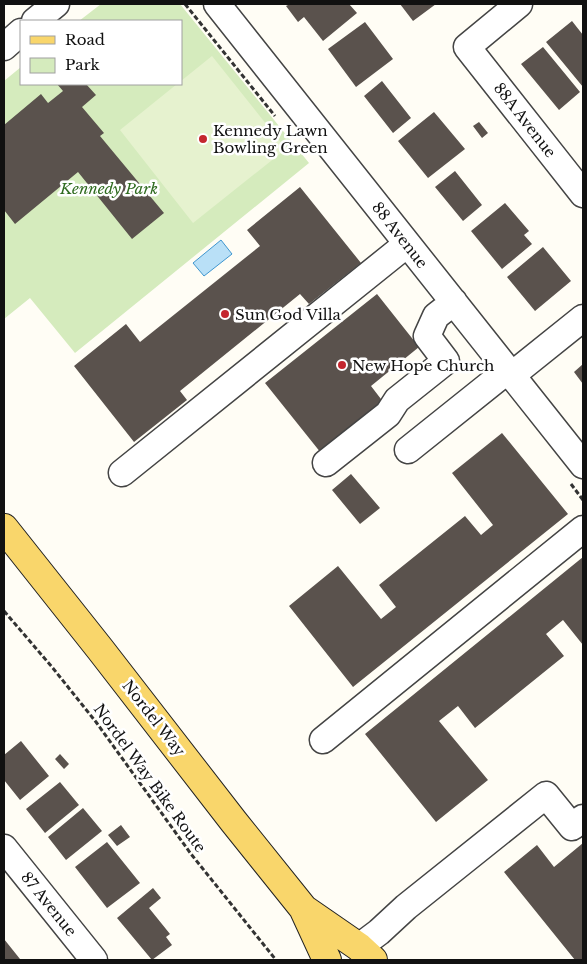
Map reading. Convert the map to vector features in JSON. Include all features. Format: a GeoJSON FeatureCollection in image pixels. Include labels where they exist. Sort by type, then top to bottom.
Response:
{"type":"FeatureCollection","features":[{"type":"Feature","properties":{"kind":"main road","name":"Nordel Way"},"geometry":{"type":"LineString","coordinates":[[4,528],[303,908],[327,960]]}},
{"type":"Feature","properties":{"kind":"main road","name":"Nordel Way"},"geometry":{"type":"LineString","coordinates":[[303,908],[366,954]]}},
{"type":"Feature","properties":{"kind":"street"},"geometry":{"type":"LineString","coordinates":[[36,20],[56,4]]}},
{"type":"Feature","properties":{"kind":"street","name":"88 Avenue"},"geometry":{"type":"LineString","coordinates":[[217,4],[583,465]]}},
{"type":"Feature","properties":{"kind":"street","name":"88A Avenue"},"geometry":{"type":"LineString","coordinates":[[519,4],[467,46],[583,194]]}},
{"type":"Feature","properties":{"kind":"street"},"geometry":{"type":"LineString","coordinates":[[4,47],[20,33]]}},
{"type":"Feature","properties":{"kind":"street"},"geometry":{"type":"LineString","coordinates":[[122,473],[408,244]]}},
{"type":"Feature","properties":{"kind":"street"},"geometry":{"type":"LineString","coordinates":[[326,463],[388,414],[397,400],[446,360],[427,336],[436,316],[454,302]]}},
{"type":"Feature","properties":{"kind":"street"},"geometry":{"type":"LineString","coordinates":[[408,450],[583,318]]}},
{"type":"Feature","properties":{"kind":"street"},"geometry":{"type":"LineString","coordinates":[[323,740],[583,529]]}},
{"type":"Feature","properties":{"kind":"street"},"geometry":{"type":"LineString","coordinates":[[366,954],[546,795],[572,827],[583,818]]}},
{"type":"Feature","properties":{"kind":"street","name":"87 Avenue"},"geometry":{"type":"LineString","coordinates":[[4,848],[94,960]]}},
{"type":"Feature","properties":{"kind":"path"},"geometry":{"type":"LineString","coordinates":[[185,4],[278,120]]}},
{"type":"Feature","properties":{"kind":"path","name":"Nordel Way Bike Route"},"geometry":{"type":"LineString","coordinates":[[4,611],[96,722],[191,854],[276,960]]}},
{"type":"Feature","properties":{"kind":"green space","name":"Kennedy Park"},"geometry":{"type":"Polygon","coordinates":[[[101,4],[180,4],[309,163],[75,353],[30,298],[4,319],[4,81],[20,68],[20,85],[182,85],[182,20],[80,20],[101,4]]]}},
{"type":"Feature","properties":{"kind":"green space","name":"Kennedy Lawn Bowling Green"},"geometry":{"type":"Polygon","coordinates":[[[212,56],[286,149],[193,223],[120,130],[176,85],[182,85],[182,80],[212,56]]]}},
{"type":"Feature","properties":{"kind":"water"},"geometry":{"type":"Polygon","coordinates":[[[221,240],[232,254],[204,276],[193,263],[221,240]]]}},
{"type":"Feature","properties":{"kind":"building"},"geometry":{"type":"Polygon","coordinates":[[[290,4],[349,4],[357,13],[323,41],[304,17],[298,22],[286,6],[290,4]]]}},
{"type":"Feature","properties":{"kind":"building"},"geometry":{"type":"Polygon","coordinates":[[[400,4],[436,4],[413,21],[400,4]]]}},
{"type":"Feature","properties":{"kind":"building"},"geometry":{"type":"Polygon","coordinates":[[[572,21],[583,35],[583,87],[546,42],[572,21]]]}},
{"type":"Feature","properties":{"kind":"building"},"geometry":{"type":"Polygon","coordinates":[[[365,22],[393,59],[356,87],[328,49],[365,22]]]}},
{"type":"Feature","properties":{"kind":"building"},"geometry":{"type":"Polygon","coordinates":[[[543,47],[580,92],[559,110],[521,64],[543,47]]]}},
{"type":"Feature","properties":{"kind":"building"},"geometry":{"type":"Polygon","coordinates":[[[382,81],[411,118],[393,133],[364,96],[382,81]]]}},
{"type":"Feature","properties":{"kind":"building"},"geometry":{"type":"Polygon","coordinates":[[[58,85],[87,85],[96,95],[82,107],[104,133],[100,136],[164,213],[132,239],[78,172],[15,224],[4,210],[4,125],[41,94],[48,103],[63,91],[58,85]]]}},
{"type":"Feature","properties":{"kind":"building"},"geometry":{"type":"Polygon","coordinates":[[[434,112],[465,149],[428,178],[398,141],[434,112]]]}},
{"type":"Feature","properties":{"kind":"building"},"geometry":{"type":"Polygon","coordinates":[[[479,122],[488,133],[482,138],[473,126],[479,122]]]}},
{"type":"Feature","properties":{"kind":"building"},"geometry":{"type":"Polygon","coordinates":[[[455,171],[482,205],[463,221],[435,187],[455,171]]]}},
{"type":"Feature","properties":{"kind":"building","name":"Sun God Villa"},"geometry":{"type":"Polygon","coordinates":[[[300,187],[361,263],[309,304],[300,294],[180,391],[187,400],[134,442],[74,366],[126,324],[140,342],[260,246],[247,230],[300,187]]]}},
{"type":"Feature","properties":{"kind":"building"},"geometry":{"type":"Polygon","coordinates":[[[505,203],[529,231],[524,235],[532,244],[502,269],[471,231],[505,203]]]}},
{"type":"Feature","properties":{"kind":"building"},"geometry":{"type":"Polygon","coordinates":[[[543,247],[571,281],[535,311],[507,277],[543,247]]]}},
{"type":"Feature","properties":{"kind":"building","name":"New Hope Church"},"geometry":{"type":"Polygon","coordinates":[[[377,294],[419,347],[371,386],[384,403],[321,453],[265,383],[377,294]]]}},
{"type":"Feature","properties":{"kind":"building"},"geometry":{"type":"Polygon","coordinates":[[[583,364],[583,384],[574,372],[583,364]]]}},
{"type":"Feature","properties":{"kind":"building"},"geometry":{"type":"Polygon","coordinates":[[[502,433],[568,514],[353,687],[289,606],[338,566],[381,619],[396,607],[379,585],[465,516],[481,535],[493,525],[452,473],[502,433]]]}},
{"type":"Feature","properties":{"kind":"building"},"geometry":{"type":"Polygon","coordinates":[[[351,474],[380,508],[360,524],[332,490],[351,474]]]}},
{"type":"Feature","properties":{"kind":"building"},"geometry":{"type":"Polygon","coordinates":[[[583,557],[583,645],[563,620],[546,634],[564,656],[475,728],[458,706],[439,721],[488,780],[436,822],[365,734],[583,557]]]}},
{"type":"Feature","properties":{"kind":"building"},"geometry":{"type":"Polygon","coordinates":[[[21,741],[49,776],[20,800],[4,780],[4,755],[21,741]]]}},
{"type":"Feature","properties":{"kind":"building"},"geometry":{"type":"Polygon","coordinates":[[[60,754],[69,764],[64,769],[55,759],[60,754]]]}},
{"type":"Feature","properties":{"kind":"building"},"geometry":{"type":"Polygon","coordinates":[[[60,782],[79,805],[45,833],[26,809],[60,782]]]}},
{"type":"Feature","properties":{"kind":"building"},"geometry":{"type":"Polygon","coordinates":[[[83,808],[102,831],[66,860],[48,837],[83,808]]]}},
{"type":"Feature","properties":{"kind":"building"},"geometry":{"type":"Polygon","coordinates":[[[121,825],[130,837],[117,846],[108,835],[121,825]]]}},
{"type":"Feature","properties":{"kind":"building"},"geometry":{"type":"Polygon","coordinates":[[[107,842],[140,883],[107,908],[75,867],[107,842]]]}},
{"type":"Feature","properties":{"kind":"building"},"geometry":{"type":"Polygon","coordinates":[[[583,843],[583,960],[575,960],[504,872],[537,845],[554,867],[583,843]]]}},
{"type":"Feature","properties":{"kind":"building"},"geometry":{"type":"Polygon","coordinates":[[[153,888],[161,898],[149,908],[170,934],[166,937],[172,945],[152,960],[117,918],[153,888]]]}},
{"type":"Feature","properties":{"kind":"building"},"geometry":{"type":"Polygon","coordinates":[[[4,939],[20,959],[4,960],[4,939]]]}},
{"type":"Feature","properties":{"kind":"place","name":"Kennedy Lawn Bowling Green"},"geometry":{"type":"Point","coordinates":[203,139]}},
{"type":"Feature","properties":{"kind":"place","name":"Sun God Villa"},"geometry":{"type":"Point","coordinates":[225,314]}},
{"type":"Feature","properties":{"kind":"place","name":"New Hope Church"},"geometry":{"type":"Point","coordinates":[342,365]}}]}
